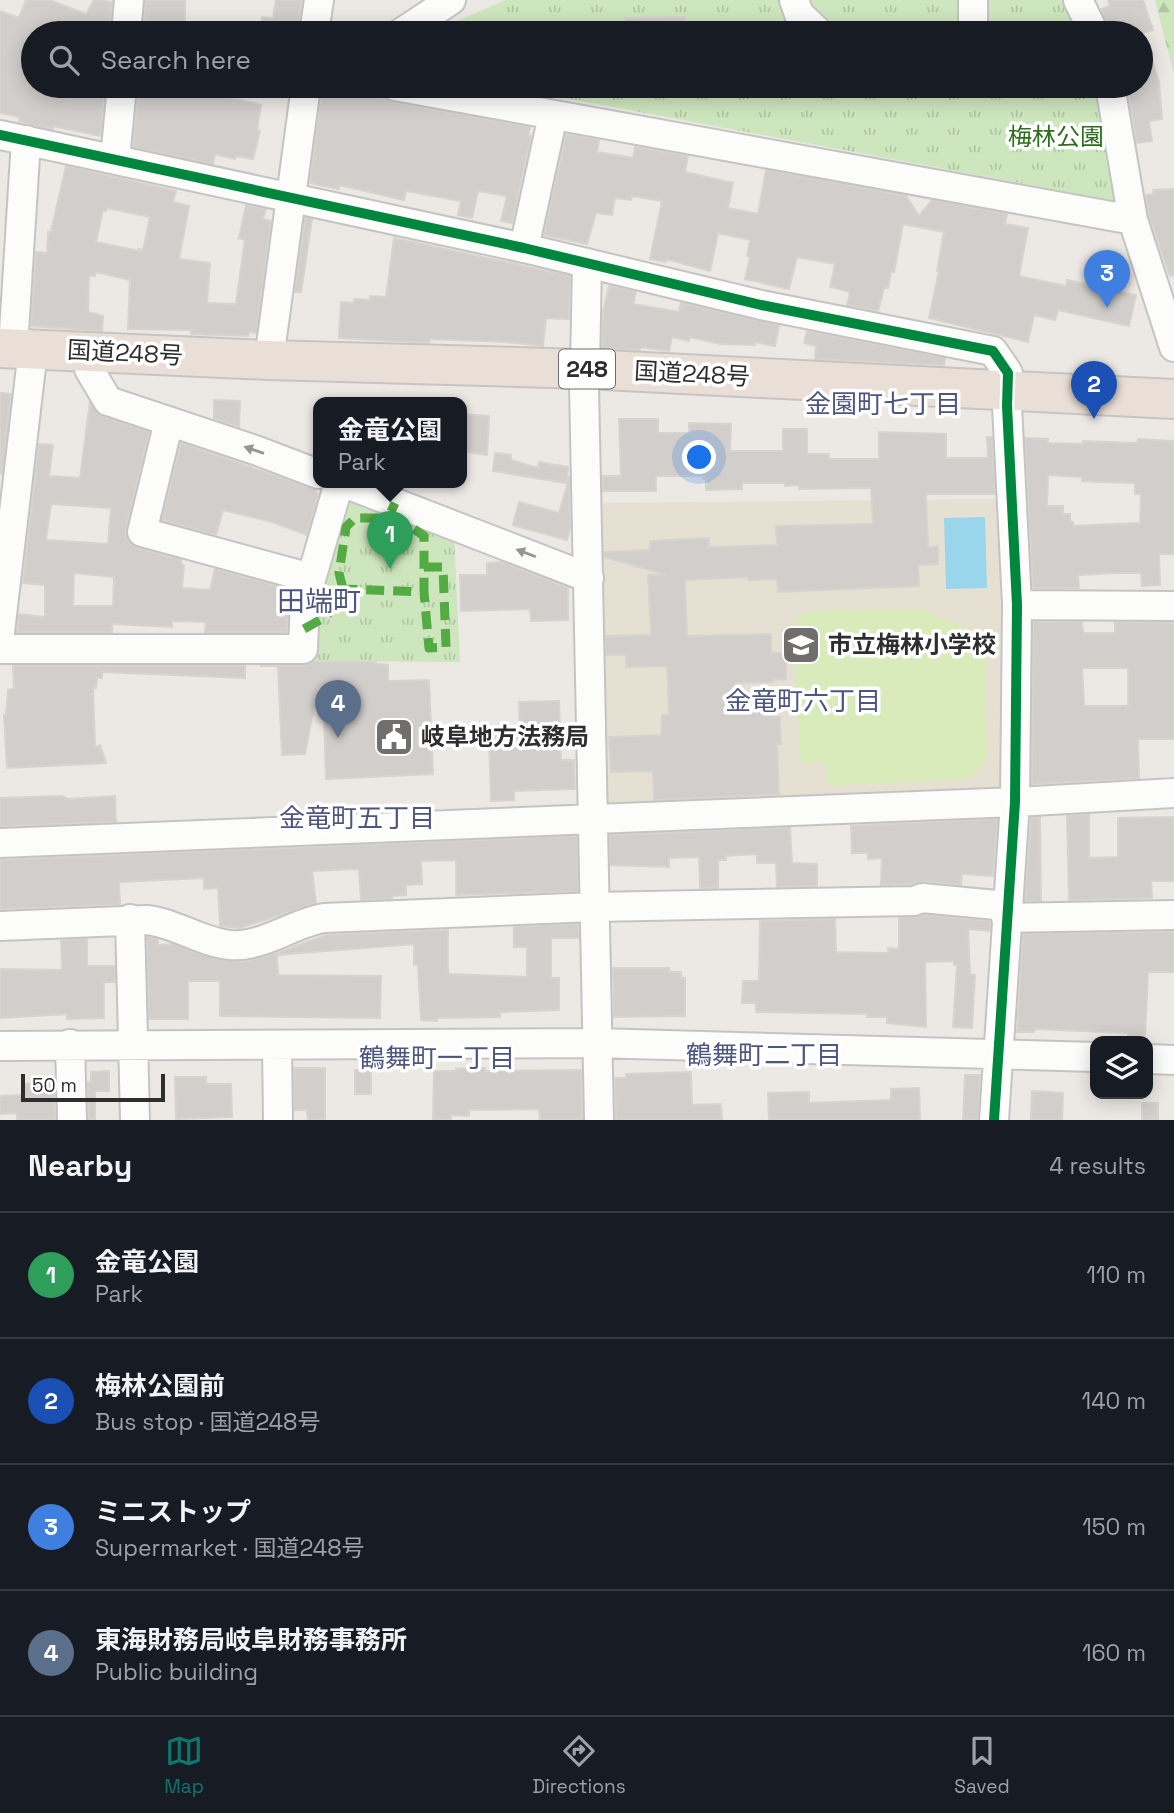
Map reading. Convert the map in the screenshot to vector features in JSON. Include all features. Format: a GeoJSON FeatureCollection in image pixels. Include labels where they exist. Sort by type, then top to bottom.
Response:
{"type":"FeatureCollection","features":[{"type":"Feature","properties":{"kind":"highway","name":"国道248号"},"geometry":{"type":"LineString","coordinates":[[11,357],[269,360],[1007,397],[1174,399]]}},
{"type":"Feature","properties":{"kind":"highway","name":"国道248号"},"geometry":{"type":"LineString","coordinates":[[11,357],[89,369],[584,377]]}},
{"type":"Feature","properties":{"kind":"highway","name":"国道248号"},"geometry":{"type":"LineString","coordinates":[[1007,397],[1174,415]]}},
{"type":"Feature","properties":{"kind":"street"},"geometry":{"type":"LineString","coordinates":[[127,21],[130,0]]}},
{"type":"Feature","properties":{"kind":"street"},"geometry":{"type":"LineString","coordinates":[[316,21],[319,0]]}},
{"type":"Feature","properties":{"kind":"street"},"geometry":{"type":"LineString","coordinates":[[419,21],[451,0]]}},
{"type":"Feature","properties":{"kind":"street"},"geometry":{"type":"LineString","coordinates":[[794,0],[799,14],[806,21]]}},
{"type":"Feature","properties":{"kind":"street"},"geometry":{"type":"LineString","coordinates":[[973,0],[973,21]]}},
{"type":"Feature","properties":{"kind":"street"},"geometry":{"type":"LineString","coordinates":[[1078,0],[1088,21]]}},
{"type":"Feature","properties":{"kind":"street"},"geometry":{"type":"LineString","coordinates":[[115,159],[121,98]]}},
{"type":"Feature","properties":{"kind":"street"},"geometry":{"type":"LineString","coordinates":[[269,360],[304,98]]}},
{"type":"Feature","properties":{"kind":"street"},"geometry":{"type":"LineString","coordinates":[[458,98],[1133,220]]}},
{"type":"Feature","properties":{"kind":"street"},"geometry":{"type":"LineString","coordinates":[[1112,98],[1133,220],[1174,347]]}},
{"type":"Feature","properties":{"kind":"street"},"geometry":{"type":"LineString","coordinates":[[524,248],[553,116]]}},
{"type":"Feature","properties":{"kind":"street"},"geometry":{"type":"LineString","coordinates":[[0,632],[11,357],[13,138],[524,248],[761,305],[993,351],[1008,373],[1017,605],[1015,802],[994,1120]]}},
{"type":"Feature","properties":{"kind":"street"},"geometry":{"type":"LineString","coordinates":[[587,263],[584,377],[599,1120]]}},
{"type":"Feature","properties":{"kind":"street"},"geometry":{"type":"LineString","coordinates":[[89,369],[108,401],[313,472]]}},
{"type":"Feature","properties":{"kind":"street"},"geometry":{"type":"LineString","coordinates":[[169,421],[142,532],[312,578]]}},
{"type":"Feature","properties":{"kind":"street"},"geometry":{"type":"LineString","coordinates":[[0,649],[303,649],[305,600],[339,488]]}},
{"type":"Feature","properties":{"kind":"street"},"geometry":{"type":"LineString","coordinates":[[354,488],[589,578]]}},
{"type":"Feature","properties":{"kind":"street"},"geometry":{"type":"LineString","coordinates":[[1017,605],[1174,606]]}},
{"type":"Feature","properties":{"kind":"street"},"geometry":{"type":"LineString","coordinates":[[0,843],[1015,802],[1174,793]]}},
{"type":"Feature","properties":{"kind":"street"},"geometry":{"type":"LineString","coordinates":[[0,926],[130,919],[162,922],[190,936],[232,946],[260,940],[310,920],[324,918],[594,907],[914,901],[922,898],[1007,912],[1174,915]]}},
{"type":"Feature","properties":{"kind":"street"},"geometry":{"type":"LineString","coordinates":[[130,919],[135,1120]]}},
{"type":"Feature","properties":{"kind":"street"},"geometry":{"type":"LineString","coordinates":[[70,1044],[72,1120]]}},
{"type":"Feature","properties":{"kind":"street"},"geometry":{"type":"LineString","coordinates":[[0,1046],[596,1044],[1090,1057]]}},
{"type":"Feature","properties":{"kind":"street"},"geometry":{"type":"LineString","coordinates":[[277,1046],[278,1120]]}},
{"type":"Feature","properties":{"kind":"street"},"geometry":{"type":"LineString","coordinates":[[1153,1059],[1174,1060]]}},
{"type":"Feature","properties":{"kind":"shaded area","name":"市立梅林小学校"},"geometry":{"type":"Polygon","coordinates":[[[998,499],[1005,788],[604,807],[597,503],[998,499]]]}},
{"type":"Feature","properties":{"kind":"green space"},"geometry":{"type":"Polygon","coordinates":[[[506,0],[1064,0],[1076,21],[457,21],[506,0]]]}},
{"type":"Feature","properties":{"kind":"green space"},"geometry":{"type":"Polygon","coordinates":[[[1155,0],[1174,0],[1174,75],[1155,0]]]}},
{"type":"Feature","properties":{"kind":"green space","name":"梅林公園"},"geometry":{"type":"Polygon","coordinates":[[[564,98],[1101,98],[1117,201],[564,98]]]}},
{"type":"Feature","properties":{"kind":"green space"},"geometry":{"type":"Polygon","coordinates":[[[346,492],[454,534],[460,662],[311,661],[313,605],[346,492]]]}},
{"type":"Feature","properties":{"kind":"green space"},"geometry":{"type":"Polygon","coordinates":[[[922,609],[976,632],[976,644],[985,643],[987,760],[969,779],[827,786],[825,762],[801,763],[793,636],[796,619],[804,613],[820,610],[922,609]]]}},
{"type":"Feature","properties":{"kind":"water"},"geometry":{"type":"Polygon","coordinates":[[[985,517],[987,588],[946,589],[944,518],[985,517]]]}},
{"type":"Feature","properties":{"kind":"building"},"geometry":{"type":"Polygon","coordinates":[[[26,0],[49,0],[86,14],[94,0],[112,2],[111,21],[21,21],[21,98],[104,98],[101,136],[53,126],[53,129],[37,126],[19,121],[20,117],[0,113],[0,11],[19,18],[26,0]]]}},
{"type":"Feature","properties":{"kind":"building"},"geometry":{"type":"Polygon","coordinates":[[[145,0],[185,0],[185,21],[144,21],[145,0]]]}},
{"type":"Feature","properties":{"kind":"building"},"geometry":{"type":"Polygon","coordinates":[[[276,0],[302,0],[299,21],[262,21],[262,17],[273,18],[276,0]]]}},
{"type":"Feature","properties":{"kind":"building"},"geometry":{"type":"Polygon","coordinates":[[[1108,0],[1143,0],[1150,21],[1106,21],[1101,9],[1110,6],[1108,0]]]}},
{"type":"Feature","properties":{"kind":"building"},"geometry":{"type":"Polygon","coordinates":[[[685,17],[685,21],[625,21],[625,18],[685,17]]]}},
{"type":"Feature","properties":{"kind":"building"},"geometry":{"type":"Polygon","coordinates":[[[1153,63],[1159,81],[1162,119],[1149,121],[1152,141],[1137,143],[1129,98],[1153,98],[1153,63]]]}},
{"type":"Feature","properties":{"kind":"building"},"geometry":{"type":"Polygon","coordinates":[[[137,98],[233,98],[261,105],[257,130],[260,131],[253,159],[236,156],[235,159],[215,154],[213,164],[133,147],[137,98]]]}},
{"type":"Feature","properties":{"kind":"building"},"geometry":{"type":"Polygon","coordinates":[[[321,98],[384,98],[392,102],[530,127],[528,136],[531,136],[512,223],[501,221],[507,196],[478,191],[472,218],[458,215],[461,201],[406,191],[404,200],[339,185],[339,189],[310,183],[321,98]]]}},
{"type":"Feature","properties":{"kind":"building"},"geometry":{"type":"Polygon","coordinates":[[[566,134],[599,140],[597,152],[633,158],[635,147],[688,156],[685,172],[733,183],[728,208],[758,214],[766,170],[906,196],[919,216],[932,200],[1007,214],[1005,224],[1028,228],[1019,276],[1066,286],[1067,280],[1136,295],[1129,326],[1058,310],[1055,320],[1034,315],[1028,342],[929,318],[944,232],[903,224],[894,272],[891,272],[888,288],[884,288],[878,311],[847,305],[850,292],[830,287],[835,264],[797,257],[789,289],[745,279],[750,257],[747,256],[750,240],[718,233],[710,271],[666,259],[666,262],[650,259],[662,201],[632,196],[631,200],[615,198],[612,215],[596,213],[587,244],[544,235],[566,134]]]}},
{"type":"Feature","properties":{"kind":"building"},"geometry":{"type":"Polygon","coordinates":[[[66,166],[176,191],[173,202],[189,206],[179,259],[210,263],[207,303],[236,304],[245,240],[239,238],[246,205],[266,209],[263,219],[271,221],[256,333],[249,332],[248,336],[191,334],[191,330],[128,329],[130,280],[96,272],[95,276],[89,275],[88,312],[103,316],[102,331],[31,326],[36,252],[47,253],[48,232],[51,232],[66,166]],[[107,208],[106,211],[103,210],[96,242],[143,250],[150,217],[107,208]]]}},
{"type":"Feature","properties":{"kind":"building"},"geometry":{"type":"Polygon","coordinates":[[[1174,189],[1174,275],[1170,276],[1149,216],[1146,195],[1154,194],[1153,190],[1174,189]]]}},
{"type":"Feature","properties":{"kind":"building"},"geometry":{"type":"Polygon","coordinates":[[[305,218],[312,219],[301,292],[295,292],[305,218]]]}},
{"type":"Feature","properties":{"kind":"building"},"geometry":{"type":"Polygon","coordinates":[[[394,238],[570,276],[569,319],[546,318],[543,346],[430,339],[429,343],[339,338],[341,302],[370,300],[370,296],[386,297],[394,238]]]}},
{"type":"Feature","properties":{"kind":"building"},"geometry":{"type":"Polygon","coordinates":[[[609,286],[636,292],[633,304],[679,312],[681,303],[779,325],[775,346],[755,342],[755,345],[720,344],[690,337],[689,341],[672,337],[669,351],[640,347],[640,350],[602,348],[603,312],[609,286]]]}},
{"type":"Feature","properties":{"kind":"building"},"geometry":{"type":"Polygon","coordinates":[[[807,331],[945,358],[944,365],[815,359],[816,346],[804,343],[807,331]]]}},
{"type":"Feature","properties":{"kind":"building"},"geometry":{"type":"Polygon","coordinates":[[[0,393],[11,394],[2,474],[0,473],[0,393]]]}},
{"type":"Feature","properties":{"kind":"building"},"geometry":{"type":"Polygon","coordinates":[[[214,400],[240,401],[239,427],[214,419],[214,400]]]}},
{"type":"Feature","properties":{"kind":"building"},"geometry":{"type":"Polygon","coordinates":[[[90,402],[103,417],[149,432],[126,528],[130,543],[138,548],[181,560],[184,565],[182,588],[210,590],[215,569],[291,590],[287,632],[205,632],[206,622],[172,621],[172,627],[112,624],[112,632],[17,632],[19,614],[45,617],[45,585],[23,583],[39,444],[53,445],[49,476],[80,478],[90,402]],[[51,504],[46,540],[108,544],[111,508],[51,504]],[[74,573],[73,606],[113,606],[114,577],[74,573]]]}},
{"type":"Feature","properties":{"kind":"building"},"geometry":{"type":"Polygon","coordinates":[[[467,414],[489,416],[487,455],[467,452],[467,414]]]}},
{"type":"Feature","properties":{"kind":"building"},"geometry":{"type":"Polygon","coordinates":[[[619,419],[658,419],[658,433],[689,433],[689,423],[731,424],[730,451],[783,451],[783,429],[807,429],[807,454],[829,454],[829,459],[879,459],[879,432],[946,434],[946,458],[988,458],[987,437],[992,437],[995,494],[926,494],[928,547],[938,546],[938,564],[918,565],[919,586],[778,592],[777,579],[748,580],[748,577],[685,580],[687,636],[771,634],[771,653],[786,653],[786,679],[736,683],[736,713],[774,712],[775,717],[780,717],[781,744],[777,744],[779,794],[654,800],[653,771],[611,772],[609,737],[661,735],[662,715],[669,715],[667,666],[626,667],[626,655],[606,655],[606,636],[651,635],[648,575],[667,575],[604,557],[604,552],[650,550],[650,541],[709,538],[709,547],[777,545],[776,526],[873,524],[871,488],[799,489],[799,485],[785,486],[785,483],[742,483],[742,489],[706,490],[706,479],[703,479],[703,476],[656,476],[656,491],[603,491],[602,476],[621,476],[619,419]]]}},
{"type":"Feature","properties":{"kind":"building"},"geometry":{"type":"Polygon","coordinates":[[[1025,438],[1048,439],[1048,443],[1083,444],[1083,441],[1137,443],[1138,439],[1174,441],[1174,554],[1159,554],[1160,585],[1142,586],[1141,573],[1116,573],[1078,575],[1079,588],[1033,588],[1025,438]],[[1048,475],[1047,506],[1063,506],[1063,514],[1070,514],[1073,526],[1140,523],[1141,494],[1135,494],[1135,483],[1082,481],[1082,477],[1048,475]]]}},
{"type":"Feature","properties":{"kind":"building"},"geometry":{"type":"Polygon","coordinates":[[[181,443],[316,490],[315,493],[318,494],[307,535],[272,522],[223,510],[216,535],[162,520],[181,443]]]}},
{"type":"Feature","properties":{"kind":"building"},"geometry":{"type":"Polygon","coordinates":[[[495,453],[511,455],[511,460],[538,468],[539,462],[568,467],[570,528],[567,540],[513,525],[519,502],[559,513],[567,485],[567,478],[566,483],[493,471],[495,453]]]}},
{"type":"Feature","properties":{"kind":"building"},"geometry":{"type":"Polygon","coordinates":[[[502,562],[568,588],[568,620],[531,621],[530,609],[461,611],[460,575],[487,575],[487,563],[502,562]]]}},
{"type":"Feature","properties":{"kind":"building"},"geometry":{"type":"Polygon","coordinates":[[[1033,622],[1082,622],[1083,633],[1115,633],[1115,622],[1174,623],[1174,739],[1138,739],[1139,778],[1032,784],[1033,622]],[[1082,668],[1084,706],[1128,706],[1128,668],[1082,668]]]}},
{"type":"Feature","properties":{"kind":"building","name":"岐阜地方法務局"},"geometry":{"type":"Polygon","coordinates":[[[312,662],[376,662],[388,665],[388,681],[429,680],[433,774],[326,779],[323,688],[318,687],[305,754],[282,755],[278,666],[303,666],[312,662]]]}},
{"type":"Feature","properties":{"kind":"building"},"geometry":{"type":"Polygon","coordinates":[[[13,666],[245,666],[245,678],[102,672],[102,678],[97,678],[96,688],[93,688],[95,747],[100,745],[106,763],[7,768],[4,715],[8,690],[14,689],[13,666]]]}},
{"type":"Feature","properties":{"kind":"building"},"geometry":{"type":"Polygon","coordinates":[[[559,701],[561,760],[574,760],[575,789],[514,791],[514,800],[491,801],[489,735],[520,734],[519,702],[559,701]]]}},
{"type":"Feature","properties":{"kind":"building"},"geometry":{"type":"Polygon","coordinates":[[[62,796],[68,799],[115,796],[116,822],[0,826],[0,798],[62,796]]]}},
{"type":"Feature","properties":{"kind":"building"},"geometry":{"type":"Polygon","coordinates":[[[1089,814],[1089,858],[1118,857],[1118,818],[1174,817],[1174,881],[1151,881],[1152,898],[1069,900],[1067,816],[1089,814]]]}},
{"type":"Feature","properties":{"kind":"building"},"geometry":{"type":"Polygon","coordinates":[[[1040,817],[1041,901],[1025,901],[1031,818],[1040,817]]]}},
{"type":"Feature","properties":{"kind":"building"},"geometry":{"type":"Polygon","coordinates":[[[997,819],[993,876],[962,874],[961,885],[924,881],[881,885],[882,858],[868,859],[868,853],[852,853],[851,826],[997,819]]]}},
{"type":"Feature","properties":{"kind":"building"},"geometry":{"type":"Polygon","coordinates":[[[790,828],[792,863],[817,864],[817,886],[777,887],[776,863],[757,863],[757,854],[726,856],[726,860],[718,860],[718,888],[700,888],[699,857],[669,858],[669,867],[610,865],[610,835],[790,828]]]}},
{"type":"Feature","properties":{"kind":"building"},"geometry":{"type":"Polygon","coordinates":[[[577,836],[578,891],[456,895],[456,860],[421,861],[422,884],[406,885],[406,895],[392,896],[392,899],[361,900],[359,869],[312,871],[316,903],[240,928],[220,926],[218,888],[204,889],[204,878],[119,882],[120,904],[0,909],[0,860],[577,836]]]}},
{"type":"Feature","properties":{"kind":"building"},"geometry":{"type":"Polygon","coordinates":[[[924,915],[990,921],[990,931],[968,929],[970,974],[975,975],[972,1028],[953,1027],[957,965],[954,965],[954,961],[925,962],[926,1027],[887,1023],[887,1017],[867,1017],[867,1014],[756,1012],[756,1003],[742,1003],[743,981],[759,981],[760,921],[835,919],[836,952],[888,953],[888,948],[899,949],[899,918],[924,915]]]}},
{"type":"Feature","properties":{"kind":"building"},"geometry":{"type":"Polygon","coordinates":[[[578,924],[579,938],[551,938],[551,978],[559,978],[559,1010],[500,1012],[500,1017],[421,1020],[414,944],[277,955],[278,975],[381,976],[380,1018],[220,1016],[220,981],[188,981],[188,1019],[149,1019],[147,937],[158,939],[158,945],[173,944],[215,959],[242,962],[271,955],[326,935],[448,930],[448,974],[527,977],[527,947],[514,947],[514,927],[578,924]]]}},
{"type":"Feature","properties":{"kind":"building"},"geometry":{"type":"Polygon","coordinates":[[[1174,932],[1174,972],[1148,972],[1145,1036],[1035,1029],[1034,1032],[1017,1032],[1023,934],[1174,932]]]}},
{"type":"Feature","properties":{"kind":"building"},"geometry":{"type":"Polygon","coordinates":[[[87,939],[87,966],[115,966],[115,982],[104,982],[104,1018],[67,1019],[67,1014],[0,1018],[0,969],[62,970],[61,940],[87,939]]]}},
{"type":"Feature","properties":{"kind":"building"},"geometry":{"type":"Polygon","coordinates":[[[613,968],[669,968],[669,972],[681,972],[681,978],[685,978],[685,1016],[614,1017],[613,968]]]}},
{"type":"Feature","properties":{"kind":"building"},"geometry":{"type":"Polygon","coordinates":[[[294,1068],[325,1068],[325,1120],[308,1120],[307,1110],[294,1110],[294,1068]]]}},
{"type":"Feature","properties":{"kind":"building"},"geometry":{"type":"Polygon","coordinates":[[[485,1068],[485,1071],[581,1070],[582,1120],[540,1120],[539,1109],[469,1110],[469,1116],[451,1115],[451,1120],[433,1120],[434,1071],[485,1068]]]}},
{"type":"Feature","properties":{"kind":"building"},"geometry":{"type":"Polygon","coordinates":[[[355,1070],[371,1070],[371,1094],[355,1094],[355,1070]]]}},
{"type":"Feature","properties":{"kind":"building"},"geometry":{"type":"Polygon","coordinates":[[[109,1071],[109,1091],[95,1091],[95,1120],[89,1120],[88,1082],[91,1082],[91,1072],[109,1071]]]}},
{"type":"Feature","properties":{"kind":"building"},"geometry":{"type":"Polygon","coordinates":[[[691,1072],[692,1105],[721,1104],[722,1120],[616,1120],[615,1078],[626,1078],[626,1074],[691,1072]]]}},
{"type":"Feature","properties":{"kind":"building"},"geometry":{"type":"Polygon","coordinates":[[[965,1075],[980,1075],[978,1120],[963,1120],[965,1075]]]}},
{"type":"Feature","properties":{"kind":"building"},"geometry":{"type":"Polygon","coordinates":[[[175,1077],[206,1077],[206,1084],[231,1084],[232,1117],[176,1119],[175,1077]]]}},
{"type":"Feature","properties":{"kind":"building"},"geometry":{"type":"Polygon","coordinates":[[[54,1083],[55,1120],[17,1120],[17,1113],[0,1114],[0,1096],[23,1095],[23,1084],[54,1083]]]}},
{"type":"Feature","properties":{"kind":"building"},"geometry":{"type":"Polygon","coordinates":[[[919,1088],[920,1120],[769,1120],[768,1093],[809,1092],[809,1103],[891,1100],[891,1089],[919,1088]]]}},
{"type":"Feature","properties":{"kind":"building"},"geometry":{"type":"Polygon","coordinates":[[[1032,1091],[1063,1093],[1062,1120],[1031,1120],[1032,1091]]]}},
{"type":"Feature","properties":{"kind":"building"},"geometry":{"type":"Polygon","coordinates":[[[1142,1103],[1158,1103],[1158,1120],[1142,1120],[1142,1103]]]}},
{"type":"Feature","properties":{"kind":"marked path"},"geometry":{"type":"LineString","coordinates":[[304,629],[327,616],[343,589],[424,592],[424,536],[407,524],[388,518],[395,503]]}},
{"type":"Feature","properties":{"kind":"marked path"},"geometry":{"type":"LineString","coordinates":[[343,589],[339,573],[346,527],[355,518],[388,518]]}},
{"type":"Feature","properties":{"kind":"marked path"},"geometry":{"type":"LineString","coordinates":[[424,567],[443,567],[446,647],[429,648],[424,592]]}},
{"type":"Feature","properties":{"kind":"cycle path"},"geometry":{"type":"LineString","coordinates":[[0,135],[524,248],[761,305],[993,351],[1008,373],[1007,406],[1017,605],[1015,802],[994,1120]]}},
{"type":"Feature","properties":{"kind":"place","name":"ミニストップ"},"geometry":{"type":"Point","coordinates":[1107,308]}},
{"type":"Feature","properties":{"kind":"place","name":"梅林公園前"},"geometry":{"type":"Point","coordinates":[1094,419]}},
{"type":"Feature","properties":{"kind":"place","name":"金竜公園"},"geometry":{"type":"Point","coordinates":[390,569]}},
{"type":"Feature","properties":{"kind":"place","name":"市立梅林小学校"},"geometry":{"type":"Point","coordinates":[801,645]}},
{"type":"Feature","properties":{"kind":"place","name":"岐阜地方法務局"},"geometry":{"type":"Point","coordinates":[394,737]}},
{"type":"Feature","properties":{"kind":"place","name":"東海財務局岐阜財務事務所"},"geometry":{"type":"Point","coordinates":[338,738]}},
{"type":"Feature","properties":{"kind":"district","name":"金園町七丁目"},"geometry":{"type":"Point","coordinates":[883,404]}},
{"type":"Feature","properties":{"kind":"district","name":"田端町"},"geometry":{"type":"Point","coordinates":[319,601]}},
{"type":"Feature","properties":{"kind":"district","name":"金竜町六丁目"},"geometry":{"type":"Point","coordinates":[803,701]}},
{"type":"Feature","properties":{"kind":"district","name":"金竜町五丁目"},"geometry":{"type":"Point","coordinates":[357,818]}},
{"type":"Feature","properties":{"kind":"district","name":"鶴舞町二丁目"},"geometry":{"type":"Point","coordinates":[764,1055]}},
{"type":"Feature","properties":{"kind":"district","name":"鶴舞町一丁目"},"geometry":{"type":"Point","coordinates":[437,1058]}}]}
